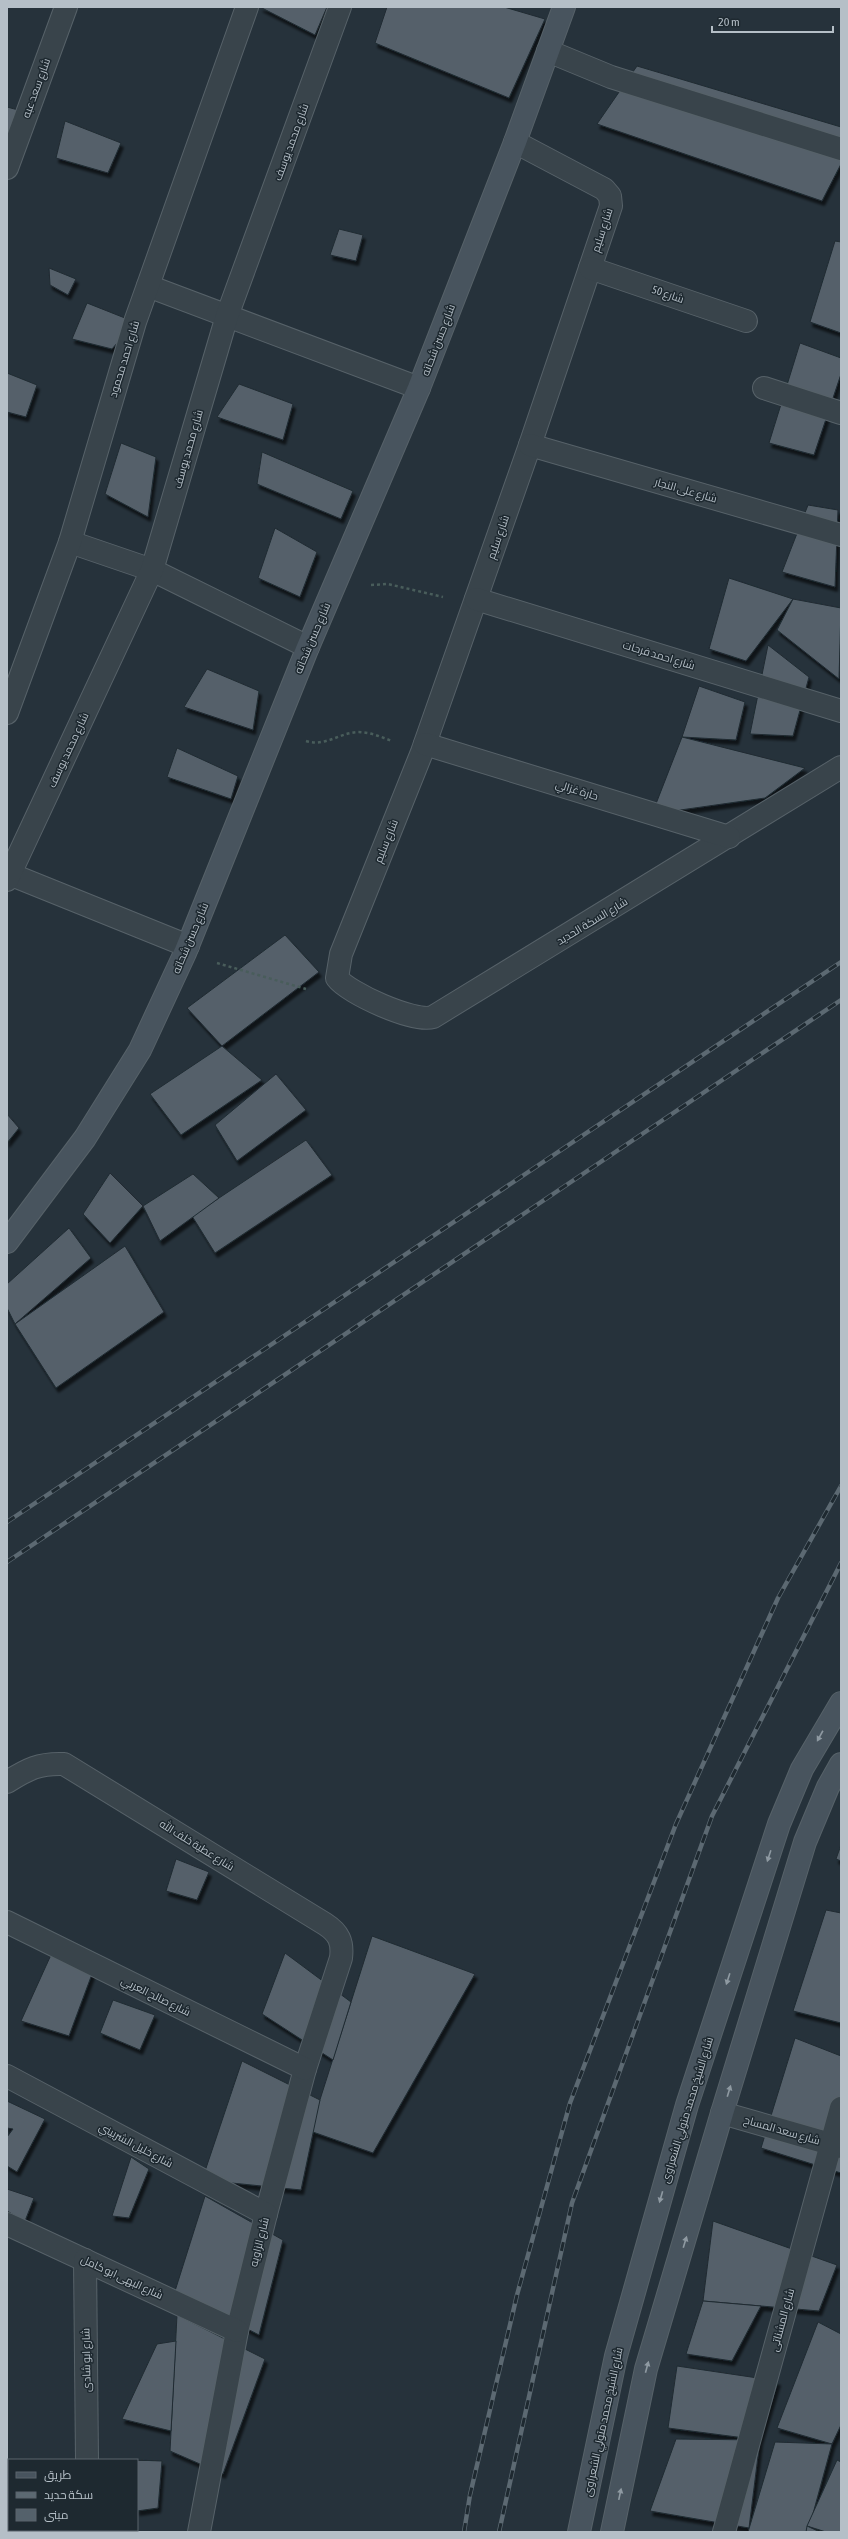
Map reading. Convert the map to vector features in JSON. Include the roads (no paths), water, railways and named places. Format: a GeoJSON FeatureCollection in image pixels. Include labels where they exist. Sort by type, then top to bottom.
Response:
{"type":"FeatureCollection","features":[{"type":"Feature","properties":{"kind":"street","name":"شارع سعد عبه"},"geometry":{"type":"LineString","coordinates":[[7,168],[66,7]]}},
{"type":"Feature","properties":{"kind":"street","name":"شارع احمد محمود"},"geometry":{"type":"LineString","coordinates":[[7,712],[70,542],[135,322],[247,7]]}},
{"type":"Feature","properties":{"kind":"street","name":"شارع محمد يوسف"},"geometry":{"type":"LineString","coordinates":[[8,876],[152,570],[227,316],[340,7]]}},
{"type":"Feature","properties":{"kind":"street","name":"شارع حسن شحاته"},"geometry":{"type":"LineString","coordinates":[[7,1242],[85,1138],[140,1050],[186,950],[308,647],[419,388],[515,142],[564,7]]}},
{"type":"Feature","properties":{"kind":"street"},"geometry":{"type":"LineString","coordinates":[[548,51],[611,77],[841,149]]}},
{"type":"Feature","properties":{"kind":"street","name":"شارع سليم"},"geometry":{"type":"LineString","coordinates":[[337,978],[341,954],[424,748],[530,445],[611,206],[610,196],[604,189],[515,142]]}},
{"type":"Feature","properties":{"kind":"street","name":"شارع 50"},"geometry":{"type":"LineString","coordinates":[[590,268],[746,321]]}},
{"type":"Feature","properties":{"kind":"street"},"geometry":{"type":"LineString","coordinates":[[148,286],[419,388]]}},
{"type":"Feature","properties":{"kind":"street"},"geometry":{"type":"LineString","coordinates":[[764,388],[841,413]]}},
{"type":"Feature","properties":{"kind":"street","name":"شارع على النجار"},"geometry":{"type":"LineString","coordinates":[[530,445],[841,535]]}},
{"type":"Feature","properties":{"kind":"street"},"geometry":{"type":"LineString","coordinates":[[70,542],[152,570],[308,647]]}},
{"type":"Feature","properties":{"kind":"street","name":"شارع احمد فرحات"},"geometry":{"type":"LineString","coordinates":[[475,602],[841,711]]}},
{"type":"Feature","properties":{"kind":"street","name":"حارة غزالي"},"geometry":{"type":"LineString","coordinates":[[424,748],[729,837]]}},
{"type":"Feature","properties":{"kind":"street","name":"شارع السكة الحديد"},"geometry":{"type":"LineString","coordinates":[[337,978],[351,991],[418,1018],[432,1018],[841,767]]}},
{"type":"Feature","properties":{"kind":"street"},"geometry":{"type":"LineString","coordinates":[[8,876],[186,950]]}},
{"type":"Feature","properties":{"kind":"street","name":"شارع الشيخ محمد متولي الشعراوى"},"geometry":{"type":"LineString","coordinates":[[579,2532],[616,2356],[687,2106],[780,1824],[802,1769],[841,1703]]}},
{"type":"Feature","properties":{"kind":"street","name":"شارع عطية خلف الله"},"geometry":{"type":"LineString","coordinates":[[7,1782],[28,1769],[46,1763],[64,1764],[334,1930],[340,1938],[342,1948],[341,1958]]}},
{"type":"Feature","properties":{"kind":"street"},"geometry":{"type":"LineString","coordinates":[[612,2532],[646,2369],[722,2113],[805,1842],[828,1787],[841,1764]]}},
{"type":"Feature","properties":{"kind":"street","name":"شارع صالح العربي"},"geometry":{"type":"LineString","coordinates":[[7,1922],[305,2069]]}},
{"type":"Feature","properties":{"kind":"street","name":"شارع الزاويه"},"geometry":{"type":"LineString","coordinates":[[199,2532],[237,2331],[266,2214],[305,2069],[341,1958]]}},
{"type":"Feature","properties":{"kind":"street","name":"شارع خليل الشربيني"},"geometry":{"type":"LineString","coordinates":[[7,2076],[266,2214]]}},
{"type":"Feature","properties":{"kind":"street","name":"شارع المشناتى"},"geometry":{"type":"LineString","coordinates":[[724,2532],[836,2146],[841,2108]]}},
{"type":"Feature","properties":{"kind":"street","name":"شارع سعد المساح"},"geometry":{"type":"LineString","coordinates":[[722,2113],[836,2146]]}},
{"type":"Feature","properties":{"kind":"street","name":"شارع البهى ابو كامل"},"geometry":{"type":"LineString","coordinates":[[7,2224],[237,2331]]}},
{"type":"Feature","properties":{"kind":"street","name":"شارع ابو شادى"},"geometry":{"type":"LineString","coordinates":[[84,2260],[87,2459]]}},
{"type":"Feature","properties":{"kind":"railway"},"geometry":{"type":"LineString","coordinates":[[7,1522],[841,962]]}},
{"type":"Feature","properties":{"kind":"railway"},"geometry":{"type":"LineString","coordinates":[[7,1562],[841,1000]]}},
{"type":"Feature","properties":{"kind":"railway"},"geometry":{"type":"LineString","coordinates":[[464,2532],[470,2495],[517,2295],[570,2103],[676,1824],[778,1598],[841,1486]]}},
{"type":"Feature","properties":{"kind":"railway"},"geometry":{"type":"LineString","coordinates":[[499,2532],[572,2203],[712,1816],[841,1563]]}}]}
